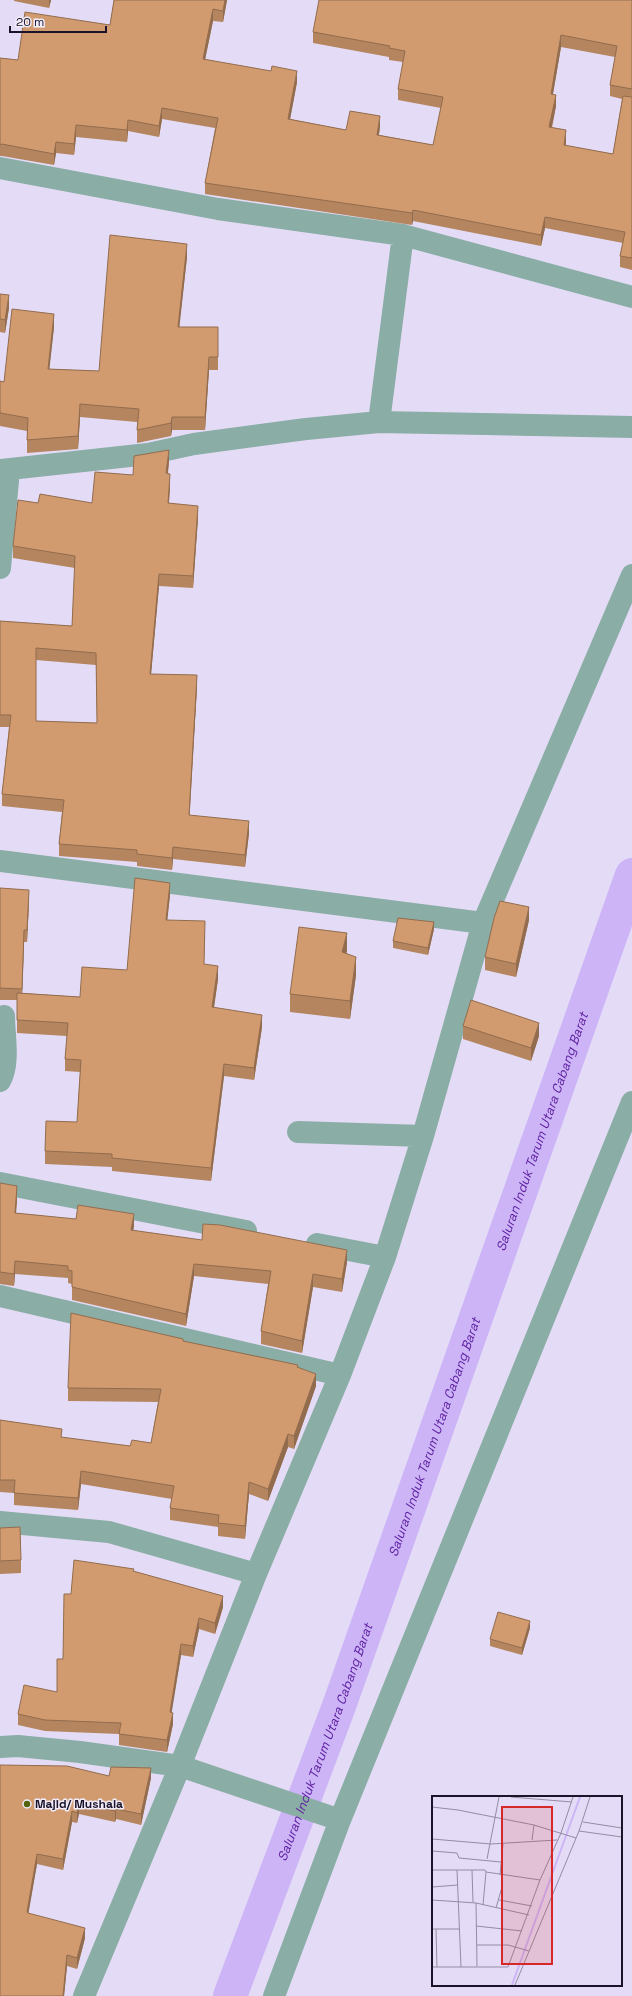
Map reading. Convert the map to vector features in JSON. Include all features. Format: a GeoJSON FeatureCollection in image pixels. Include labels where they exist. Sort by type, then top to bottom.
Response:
{"type":"FeatureCollection","features":[{"type":"Feature","properties":{"kind":"street"},"geometry":{"type":"LineString","coordinates":[[0,168],[218,209],[403,235],[632,297]]}},
{"type":"Feature","properties":{"kind":"street"},"geometry":{"type":"LineString","coordinates":[[379,422],[403,235]]}},
{"type":"Feature","properties":{"kind":"street"},"geometry":{"type":"LineString","coordinates":[[0,568],[5,470],[148,454],[194,444],[306,429],[379,422],[632,427]]}},
{"type":"Feature","properties":{"kind":"street"},"geometry":{"type":"LineString","coordinates":[[84,1996],[180,1766],[256,1574],[340,1375],[385,1257],[423,1136],[483,923],[632,575]]}},
{"type":"Feature","properties":{"kind":"street"},"geometry":{"type":"LineString","coordinates":[[0,862],[483,923]]}},
{"type":"Feature","properties":{"kind":"street"},"geometry":{"type":"LineString","coordinates":[[0,1081],[4,1075],[5,1063],[4,1016]]}},
{"type":"Feature","properties":{"kind":"street"},"geometry":{"type":"LineString","coordinates":[[274,1996],[340,1820],[632,1102]]}},
{"type":"Feature","properties":{"kind":"street"},"geometry":{"type":"LineString","coordinates":[[298,1132],[423,1136]]}},
{"type":"Feature","properties":{"kind":"street"},"geometry":{"type":"LineString","coordinates":[[0,1183],[267,1235]]}},
{"type":"Feature","properties":{"kind":"street"},"geometry":{"type":"LineString","coordinates":[[298,1241],[385,1257]]}},
{"type":"Feature","properties":{"kind":"street"},"geometry":{"type":"LineString","coordinates":[[0,1296],[340,1375]]}},
{"type":"Feature","properties":{"kind":"street"},"geometry":{"type":"LineString","coordinates":[[0,1522],[109,1532],[256,1574]]}},
{"type":"Feature","properties":{"kind":"street"},"geometry":{"type":"LineString","coordinates":[[0,1747],[18,1746],[80,1752],[180,1766],[340,1820]]}},
{"type":"Feature","properties":{"kind":"building"},"geometry":{"type":"Polygon","coordinates":[[[114,0],[225,0],[223,11],[213,9],[203,59],[271,71],[272,66],[297,71],[288,119],[346,130],[350,111],[380,116],[377,135],[433,145],[443,97],[398,89],[405,51],[389,48],[390,46],[313,32],[319,0],[632,0],[632,89],[610,85],[617,46],[561,35],[551,94],[556,95],[549,127],[566,130],[564,145],[613,154],[623,96],[632,97],[632,258],[620,256],[625,232],[545,217],[541,235],[413,210],[412,213],[205,183],[218,118],[162,108],[159,126],[128,120],[127,130],[76,125],[74,144],[56,142],[54,154],[2,144],[0,145],[0,58],[18,60],[25,12],[110,25],[114,0]]]}},
{"type":"Feature","properties":{"kind":"building"},"geometry":{"type":"Polygon","coordinates":[[[110,235],[187,244],[178,327],[218,327],[218,357],[209,357],[205,417],[172,417],[171,423],[137,430],[139,409],[80,404],[78,436],[27,440],[28,418],[0,413],[0,381],[4,382],[12,309],[54,314],[48,369],[99,371],[110,235]]]}},
{"type":"Feature","properties":{"kind":"building"},"geometry":{"type":"Polygon","coordinates":[[[0,294],[9,295],[5,320],[0,319],[0,294]]]}},
{"type":"Feature","properties":{"kind":"building"},"geometry":{"type":"Polygon","coordinates":[[[169,450],[166,473],[170,474],[168,503],[198,506],[193,576],[159,574],[150,674],[197,675],[189,815],[249,821],[245,855],[173,847],[172,858],[137,854],[137,850],[59,844],[64,800],[2,794],[11,715],[0,715],[0,621],[72,626],[75,556],[13,546],[18,500],[38,503],[40,494],[92,503],[95,472],[133,475],[134,456],[169,450]],[[36,648],[36,721],[97,723],[96,653],[36,648]]]}},
{"type":"Feature","properties":{"kind":"building"},"geometry":{"type":"Polygon","coordinates":[[[135,878],[170,883],[166,920],[205,921],[204,964],[218,966],[212,1007],[262,1015],[254,1068],[224,1064],[211,1168],[112,1158],[112,1154],[45,1151],[46,1121],[77,1122],[81,1060],[65,1059],[68,1023],[17,1020],[17,993],[80,997],[82,967],[127,970],[135,878]]]}},
{"type":"Feature","properties":{"kind":"building"},"geometry":{"type":"Polygon","coordinates":[[[0,888],[29,890],[27,930],[24,930],[22,989],[0,988],[0,888]]]}},
{"type":"Feature","properties":{"kind":"building"},"geometry":{"type":"Polygon","coordinates":[[[500,901],[529,907],[516,964],[485,957],[494,918],[500,901]]]}},
{"type":"Feature","properties":{"kind":"building"},"geometry":{"type":"Polygon","coordinates":[[[398,918],[434,922],[428,948],[393,941],[398,918]]]}},
{"type":"Feature","properties":{"kind":"building"},"geometry":{"type":"Polygon","coordinates":[[[299,927],[347,933],[342,952],[356,957],[350,1001],[290,994],[299,927]]]}},
{"type":"Feature","properties":{"kind":"building"},"geometry":{"type":"Polygon","coordinates":[[[471,1000],[539,1023],[531,1048],[463,1026],[471,1000]]]}},
{"type":"Feature","properties":{"kind":"building"},"geometry":{"type":"Polygon","coordinates":[[[0,1183],[17,1186],[15,1213],[76,1219],[78,1205],[134,1214],[131,1230],[202,1240],[203,1224],[220,1225],[347,1250],[342,1279],[313,1274],[302,1341],[261,1331],[271,1271],[194,1264],[186,1314],[72,1287],[72,1271],[68,1270],[68,1266],[15,1261],[14,1274],[0,1272],[0,1183]]]}},
{"type":"Feature","properties":{"kind":"building"},"geometry":{"type":"Polygon","coordinates":[[[71,1313],[183,1339],[183,1341],[298,1365],[297,1367],[316,1374],[294,1436],[288,1434],[268,1489],[249,1482],[245,1526],[218,1523],[219,1515],[170,1508],[174,1486],[81,1471],[78,1498],[14,1493],[15,1480],[0,1480],[0,1420],[62,1429],[61,1437],[130,1446],[132,1440],[151,1443],[161,1389],[68,1388],[71,1313]]]}},
{"type":"Feature","properties":{"kind":"building"},"geometry":{"type":"Polygon","coordinates":[[[20,1527],[21,1560],[0,1561],[0,1528],[20,1527]]]}},
{"type":"Feature","properties":{"kind":"building"},"geometry":{"type":"Polygon","coordinates":[[[74,1560],[134,1569],[133,1571],[223,1596],[215,1623],[199,1618],[193,1646],[181,1644],[170,1712],[173,1713],[167,1740],[119,1734],[121,1723],[45,1720],[18,1714],[24,1685],[57,1692],[57,1659],[63,1659],[64,1594],[71,1594],[74,1560]]]}},
{"type":"Feature","properties":{"kind":"building"},"geometry":{"type":"Polygon","coordinates":[[[498,1612],[530,1621],[522,1648],[490,1639],[498,1612]]]}},
{"type":"Feature","properties":{"kind":"building"},"geometry":{"type":"Polygon","coordinates":[[[0,1765],[67,1766],[109,1776],[111,1767],[151,1768],[141,1814],[116,1809],[115,1811],[79,1803],[77,1813],[72,1811],[63,1859],[37,1854],[27,1912],[85,1928],[77,1958],[67,1955],[63,1996],[0,1996],[0,1765]]]}},
{"type":"Feature","properties":{"kind":"waterway","name":"Saluran Induk Tarum Utara Cabang Barat"},"geometry":{"type":"LineString","coordinates":[[230,1996],[339,1706],[632,875]]}},
{"type":"Feature","properties":{"kind":"place","name":"Majid/ Mushala"},"geometry":{"type":"Point","coordinates":[27,1804]}}]}
